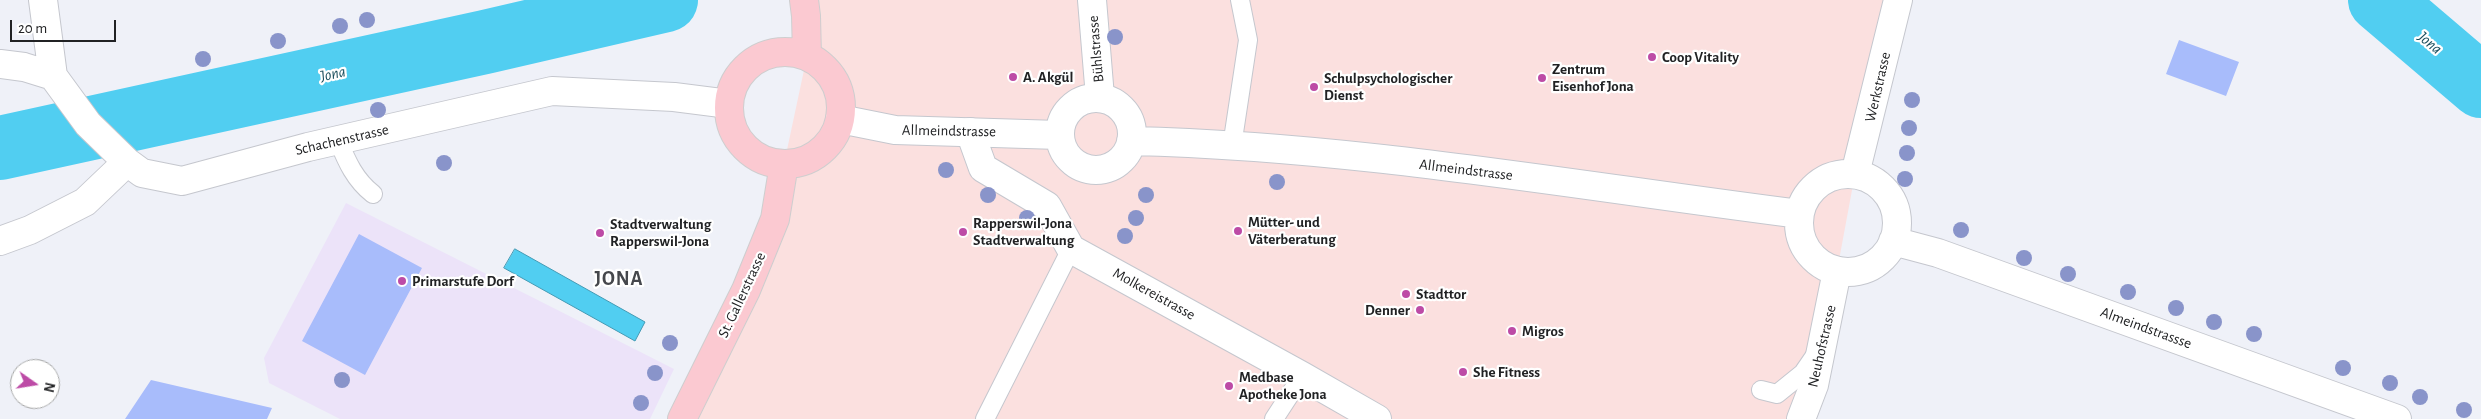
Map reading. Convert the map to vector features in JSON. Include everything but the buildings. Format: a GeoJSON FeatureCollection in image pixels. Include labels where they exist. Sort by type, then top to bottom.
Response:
{"type":"FeatureCollection","features":[{"type":"Feature","properties":{"kind":"main road"},"geometry":{"type":"LineString","coordinates":[[805,8],[807,56]]}},
{"type":"Feature","properties":{"kind":"main road"},"geometry":{"type":"LineString","coordinates":[[786,51],[807,56],[823,66],[834,81],[840,100],[840,119],[832,137],[820,152],[803,161],[784,164],[766,161],[750,152],[737,139],[730,122],[728,104],[734,83],[747,66],[765,55],[786,51]]}},
{"type":"Feature","properties":{"kind":"main road","name":"St. Gallerstrasse"},"geometry":{"type":"LineString","coordinates":[[682,419],[746,290],[775,219],[784,164]]}},
{"type":"Feature","properties":{"kind":"street"},"geometry":{"type":"LineString","coordinates":[[0,64],[24,67],[53,76],[43,0]]}},
{"type":"Feature","properties":{"kind":"street","name":"Bühlstrasse"},"geometry":{"type":"LineString","coordinates":[[1092,0],[1100,97]]}},
{"type":"Feature","properties":{"kind":"street","name":"Werkstrasse"},"geometry":{"type":"LineString","coordinates":[[1855,174],[1898,0]]}},
{"type":"Feature","properties":{"kind":"street","name":"Schachenstrasse"},"geometry":{"type":"LineString","coordinates":[[53,76],[88,124],[127,162],[142,173],[182,180],[338,140],[552,91],[674,97],[728,104]]}},
{"type":"Feature","properties":{"kind":"street"},"geometry":{"type":"LineString","coordinates":[[1100,97],[1114,102],[1125,112],[1131,126],[1131,141],[1126,154],[1116,164],[1102,170],[1088,169],[1077,165],[1068,157],[1062,147],[1060,135],[1061,122],[1067,111],[1076,103],[1088,98],[1100,97]]}},
{"type":"Feature","properties":{"kind":"street","name":"Allmeindstrasse"},"geometry":{"type":"LineString","coordinates":[[840,119],[895,130],[1060,135]]}},
{"type":"Feature","properties":{"kind":"street"},"geometry":{"type":"LineString","coordinates":[[970,132],[983,168],[1046,206],[1071,249]]}},
{"type":"Feature","properties":{"kind":"street","name":"Allmeindstrasse"},"geometry":{"type":"LineString","coordinates":[[1131,141],[1232,146],[1378,159],[1799,214]]}},
{"type":"Feature","properties":{"kind":"street"},"geometry":{"type":"LineString","coordinates":[[0,240],[30,230],[85,202],[127,162]]}},
{"type":"Feature","properties":{"kind":"street"},"geometry":{"type":"LineString","coordinates":[[1840,174],[1855,174],[1869,178],[1882,187],[1890,198],[1896,219],[1893,241],[1884,255],[1870,266],[1854,271],[1837,271],[1823,265],[1807,250],[1799,229],[1799,214],[1804,200],[1813,188],[1826,178],[1840,174]]}},
{"type":"Feature","properties":{"kind":"street","name":"Almeindstrassse"},"geometry":{"type":"LineString","coordinates":[[1893,241],[1938,253],[2397,419]]}},
{"type":"Feature","properties":{"kind":"street","name":"Molkereistrasse"},"geometry":{"type":"LineString","coordinates":[[1071,249],[1377,419]]}},
{"type":"Feature","properties":{"kind":"street","name":"Neuhofstrasse"},"geometry":{"type":"LineString","coordinates":[[1801,419],[1814,385],[1837,271]]}},
{"type":"Feature","properties":{"kind":"lane"},"geometry":{"type":"LineString","coordinates":[[1232,146],[1248,40],[1240,0]]}},
{"type":"Feature","properties":{"kind":"lane"},"geometry":{"type":"LineString","coordinates":[[338,140],[349,167],[361,184],[373,194]]}},
{"type":"Feature","properties":{"kind":"lane"},"geometry":{"type":"LineString","coordinates":[[985,419],[1071,249]]}},
{"type":"Feature","properties":{"kind":"lane"},"geometry":{"type":"LineString","coordinates":[[1761,390],[1777,394],[1803,373],[1824,343]]}},
{"type":"Feature","properties":{"kind":"lane"},"geometry":{"type":"LineString","coordinates":[[1274,419],[1302,376]]}},
{"type":"Feature","properties":{"kind":"shaded area"},"geometry":{"type":"Polygon","coordinates":[[[804,0],[1898,0],[1855,174],[1837,271],[1801,419],[682,419],[784,164],[807,56],[804,0]]]}},
{"type":"Feature","properties":{"kind":"shaded area"},"geometry":{"type":"Polygon","coordinates":[[[2179,40],[2239,62],[2226,96],[2166,74],[2179,40]]]}},
{"type":"Feature","properties":{"kind":"shaded area","name":"Primarstufe Dorf"},"geometry":{"type":"Polygon","coordinates":[[[346,203],[674,369],[650,419],[340,419],[269,383],[264,358],[346,203]]]}},
{"type":"Feature","properties":{"kind":"shaded area"},"geometry":{"type":"Polygon","coordinates":[[[359,234],[422,268],[365,375],[302,341],[359,234]]]}},
{"type":"Feature","properties":{"kind":"shaded area"},"geometry":{"type":"Polygon","coordinates":[[[515,249],[645,322],[635,341],[504,268],[515,249]]]}},
{"type":"Feature","properties":{"kind":"shaded area"},"geometry":{"type":"Polygon","coordinates":[[[151,380],[272,408],[267,419],[125,419],[151,380]]]}},
{"type":"Feature","properties":{"kind":"waterway","name":"Jona"},"geometry":{"type":"LineString","coordinates":[[0,148],[485,42],[666,0]]}},
{"type":"Feature","properties":{"kind":"waterway","name":"Jona"},"geometry":{"type":"LineString","coordinates":[[2380,0],[2481,86]]}},
{"type":"Feature","properties":{"kind":"place","name":"Coop Vitality"},"geometry":{"type":"Point","coordinates":[1652,57]}},
{"type":"Feature","properties":{"kind":"place","name":"A. Akgül"},"geometry":{"type":"Point","coordinates":[1013,77]}},
{"type":"Feature","properties":{"kind":"place","name":"Zentrum Eisenhof Jona"},"geometry":{"type":"Point","coordinates":[1542,78]}},
{"type":"Feature","properties":{"kind":"place","name":"Schulpsychologischer Dienst"},"geometry":{"type":"Point","coordinates":[1314,87]}},
{"type":"Feature","properties":{"kind":"place","name":"Mütter- und Väterberatung"},"geometry":{"type":"Point","coordinates":[1238,231]}},
{"type":"Feature","properties":{"kind":"place","name":"Rapperswil-Jona Stadtverwaltung"},"geometry":{"type":"Point","coordinates":[963,232]}},
{"type":"Feature","properties":{"kind":"place","name":"Stadtverwaltung Rapperswil-Jona"},"geometry":{"type":"Point","coordinates":[600,233]}},
{"type":"Feature","properties":{"kind":"place","name":"Primarstufe Dorf"},"geometry":{"type":"Point","coordinates":[402,281]}},
{"type":"Feature","properties":{"kind":"place","name":"Stadttor"},"geometry":{"type":"Point","coordinates":[1406,294]}},
{"type":"Feature","properties":{"kind":"place","name":"Denner"},"geometry":{"type":"Point","coordinates":[1420,310]}},
{"type":"Feature","properties":{"kind":"place","name":"Migros"},"geometry":{"type":"Point","coordinates":[1512,331]}},
{"type":"Feature","properties":{"kind":"place","name":"She Fitness"},"geometry":{"type":"Point","coordinates":[1463,372]}},
{"type":"Feature","properties":{"kind":"place","name":"Medbase Apotheke Jona"},"geometry":{"type":"Point","coordinates":[1229,386]}},
{"type":"Feature","properties":{"kind":"district","name":"JONA"},"geometry":{"type":"Point","coordinates":[619,279]}}]}
